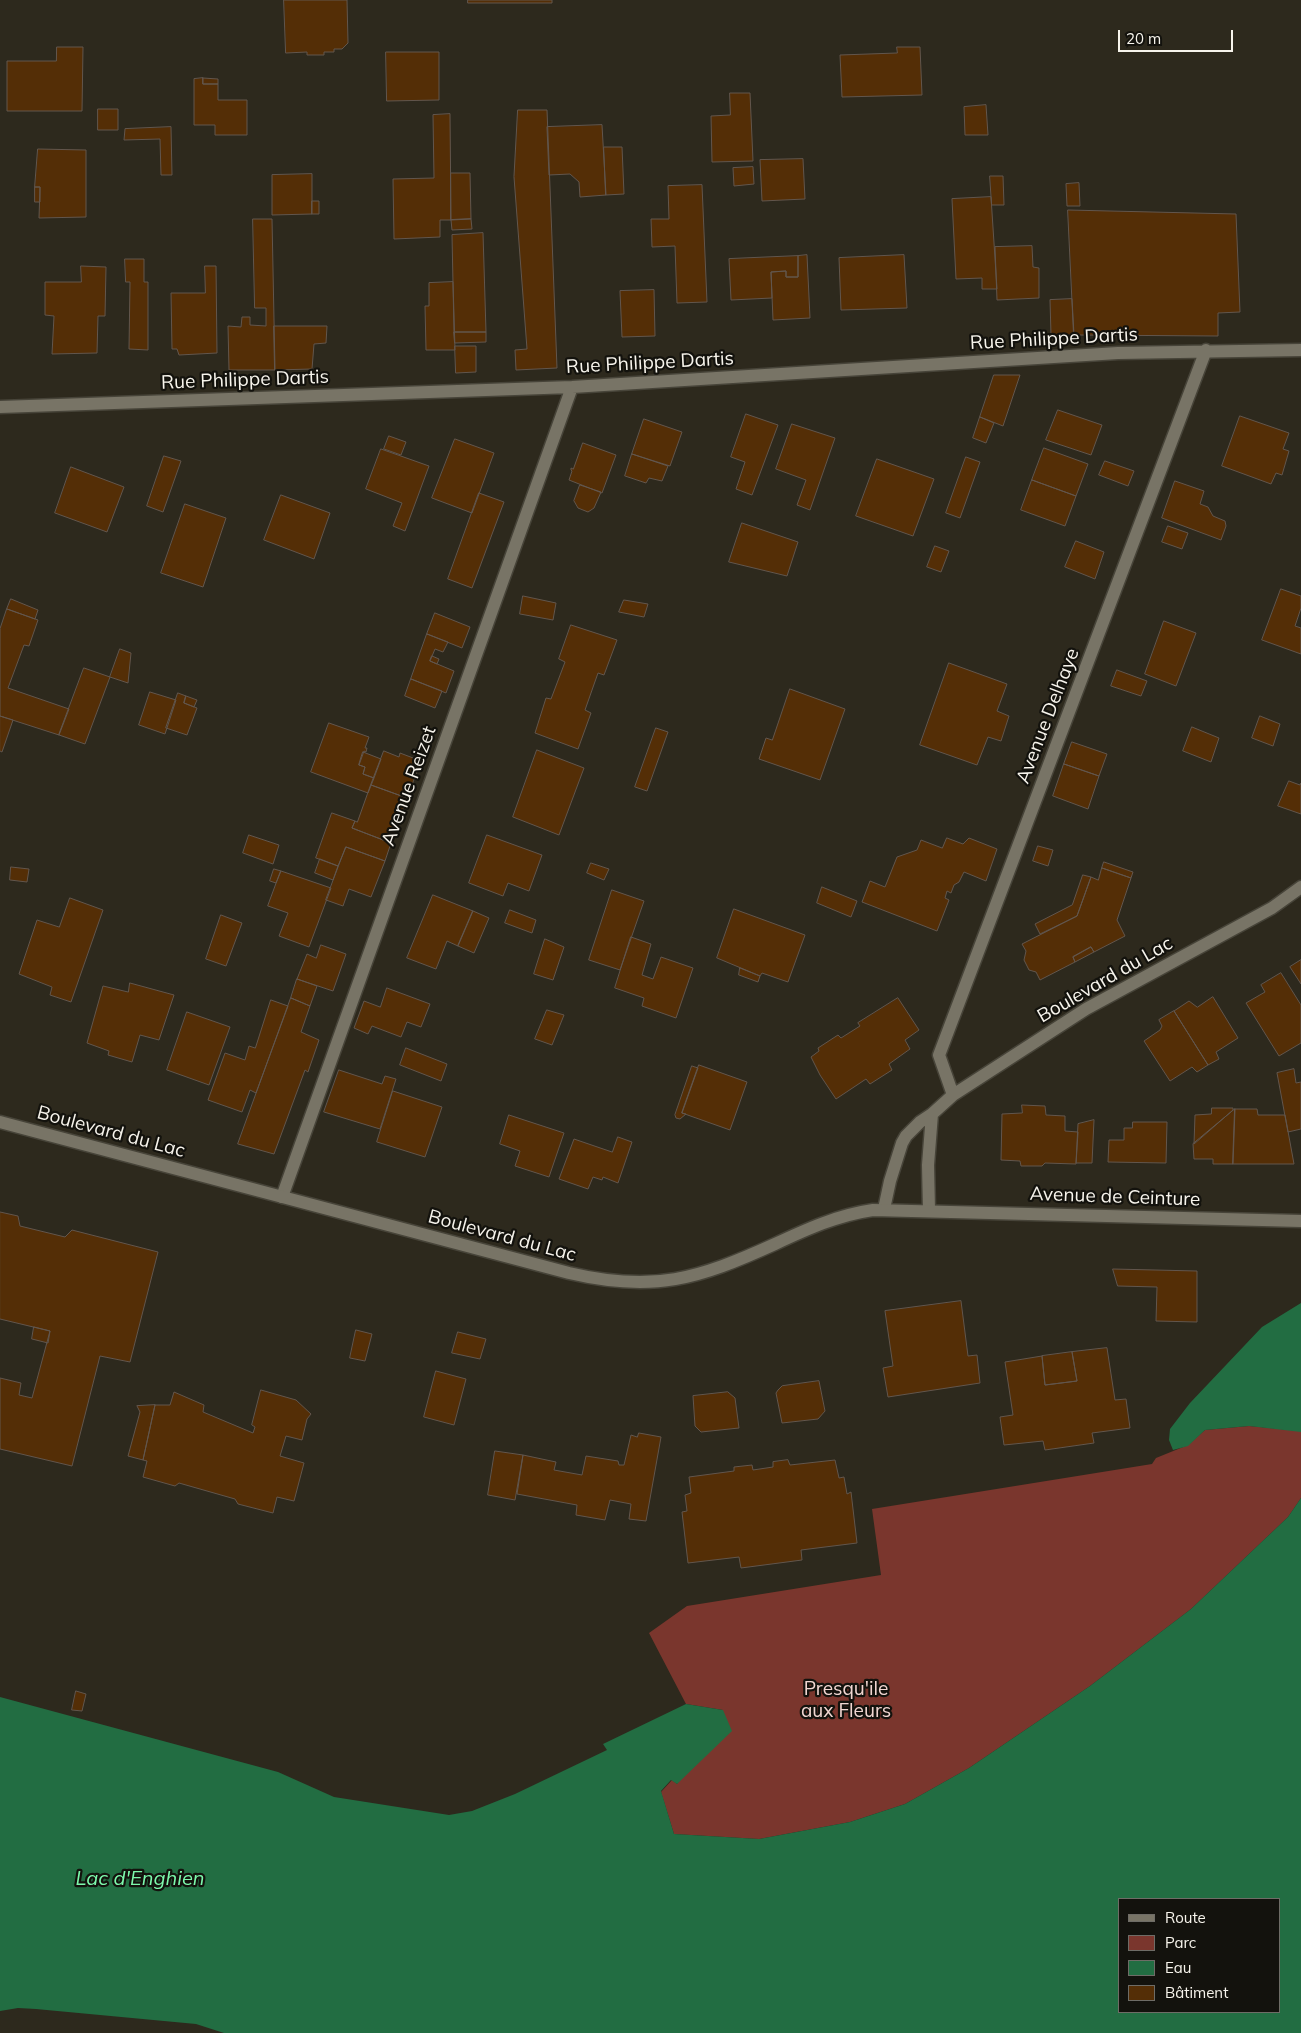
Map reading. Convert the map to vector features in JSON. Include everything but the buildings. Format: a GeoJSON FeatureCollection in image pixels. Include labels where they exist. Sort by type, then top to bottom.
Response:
{"type":"FeatureCollection","features":[{"type":"Feature","properties":{"kind":"street","name":"Rue Philippe Dartis"},"geometry":{"type":"LineString","coordinates":[[0,408],[572,387],[1118,353],[1206,350],[1301,350]]}},
{"type":"Feature","properties":{"kind":"street","name":"Avenue Delhaye"},"geometry":{"type":"LineString","coordinates":[[954,1095],[939,1055],[1206,350]]}},
{"type":"Feature","properties":{"kind":"street","name":"Avenue Reizet"},"geometry":{"type":"LineString","coordinates":[[282,1198],[572,387]]}},
{"type":"Feature","properties":{"kind":"street","name":"Boulevard du Lac"},"geometry":{"type":"LineString","coordinates":[[0,1122],[598,1280],[622,1283],[648,1283],[693,1276],[741,1259],[824,1222],[859,1212],[884,1209],[890,1181],[906,1136],[920,1122],[954,1095],[1086,1009],[1272,908],[1301,887]]}},
{"type":"Feature","properties":{"kind":"street"},"geometry":{"type":"LineString","coordinates":[[929,1210],[928,1165],[932,1114]]}},
{"type":"Feature","properties":{"kind":"street","name":"Avenue de Ceinture"},"geometry":{"type":"LineString","coordinates":[[884,1209],[1301,1221]]}},
{"type":"Feature","properties":{"kind":"green space","name":"Presqu'ile aux Fleurs"},"geometry":{"type":"Polygon","coordinates":[[[1249,1426],[1301,1431],[1301,1498],[1288,1517],[1191,1609],[1090,1686],[969,1768],[905,1804],[850,1822],[759,1839],[674,1834],[661,1792],[672,1780],[677,1784],[723,1710],[686,1704],[649,1633],[687,1606],[881,1575],[872,1509],[1152,1464],[1156,1458],[1188,1445],[1205,1430],[1249,1426]]]}},
{"type":"Feature","properties":{"kind":"water"},"geometry":{"type":"Polygon","coordinates":[[[1301,1303],[1301,1432],[1249,1426],[1205,1430],[1188,1446],[1173,1450],[1169,1440],[1170,1429],[1190,1403],[1262,1327],[1301,1303]]]}},
{"type":"Feature","properties":{"kind":"water","name":"Lac d'Enghien"},"geometry":{"type":"Polygon","coordinates":[[[1301,1498],[1301,2033],[224,2033],[196,2024],[36,2009],[18,2008],[0,2011],[0,1697],[278,1772],[334,1797],[449,1815],[472,1811],[515,1794],[607,1750],[603,1744],[686,1704],[723,1710],[732,1731],[677,1784],[671,1780],[661,1791],[674,1834],[759,1839],[850,1822],[905,1804],[969,1768],[1090,1686],[1191,1609],[1288,1517],[1301,1498]]]}}]}
